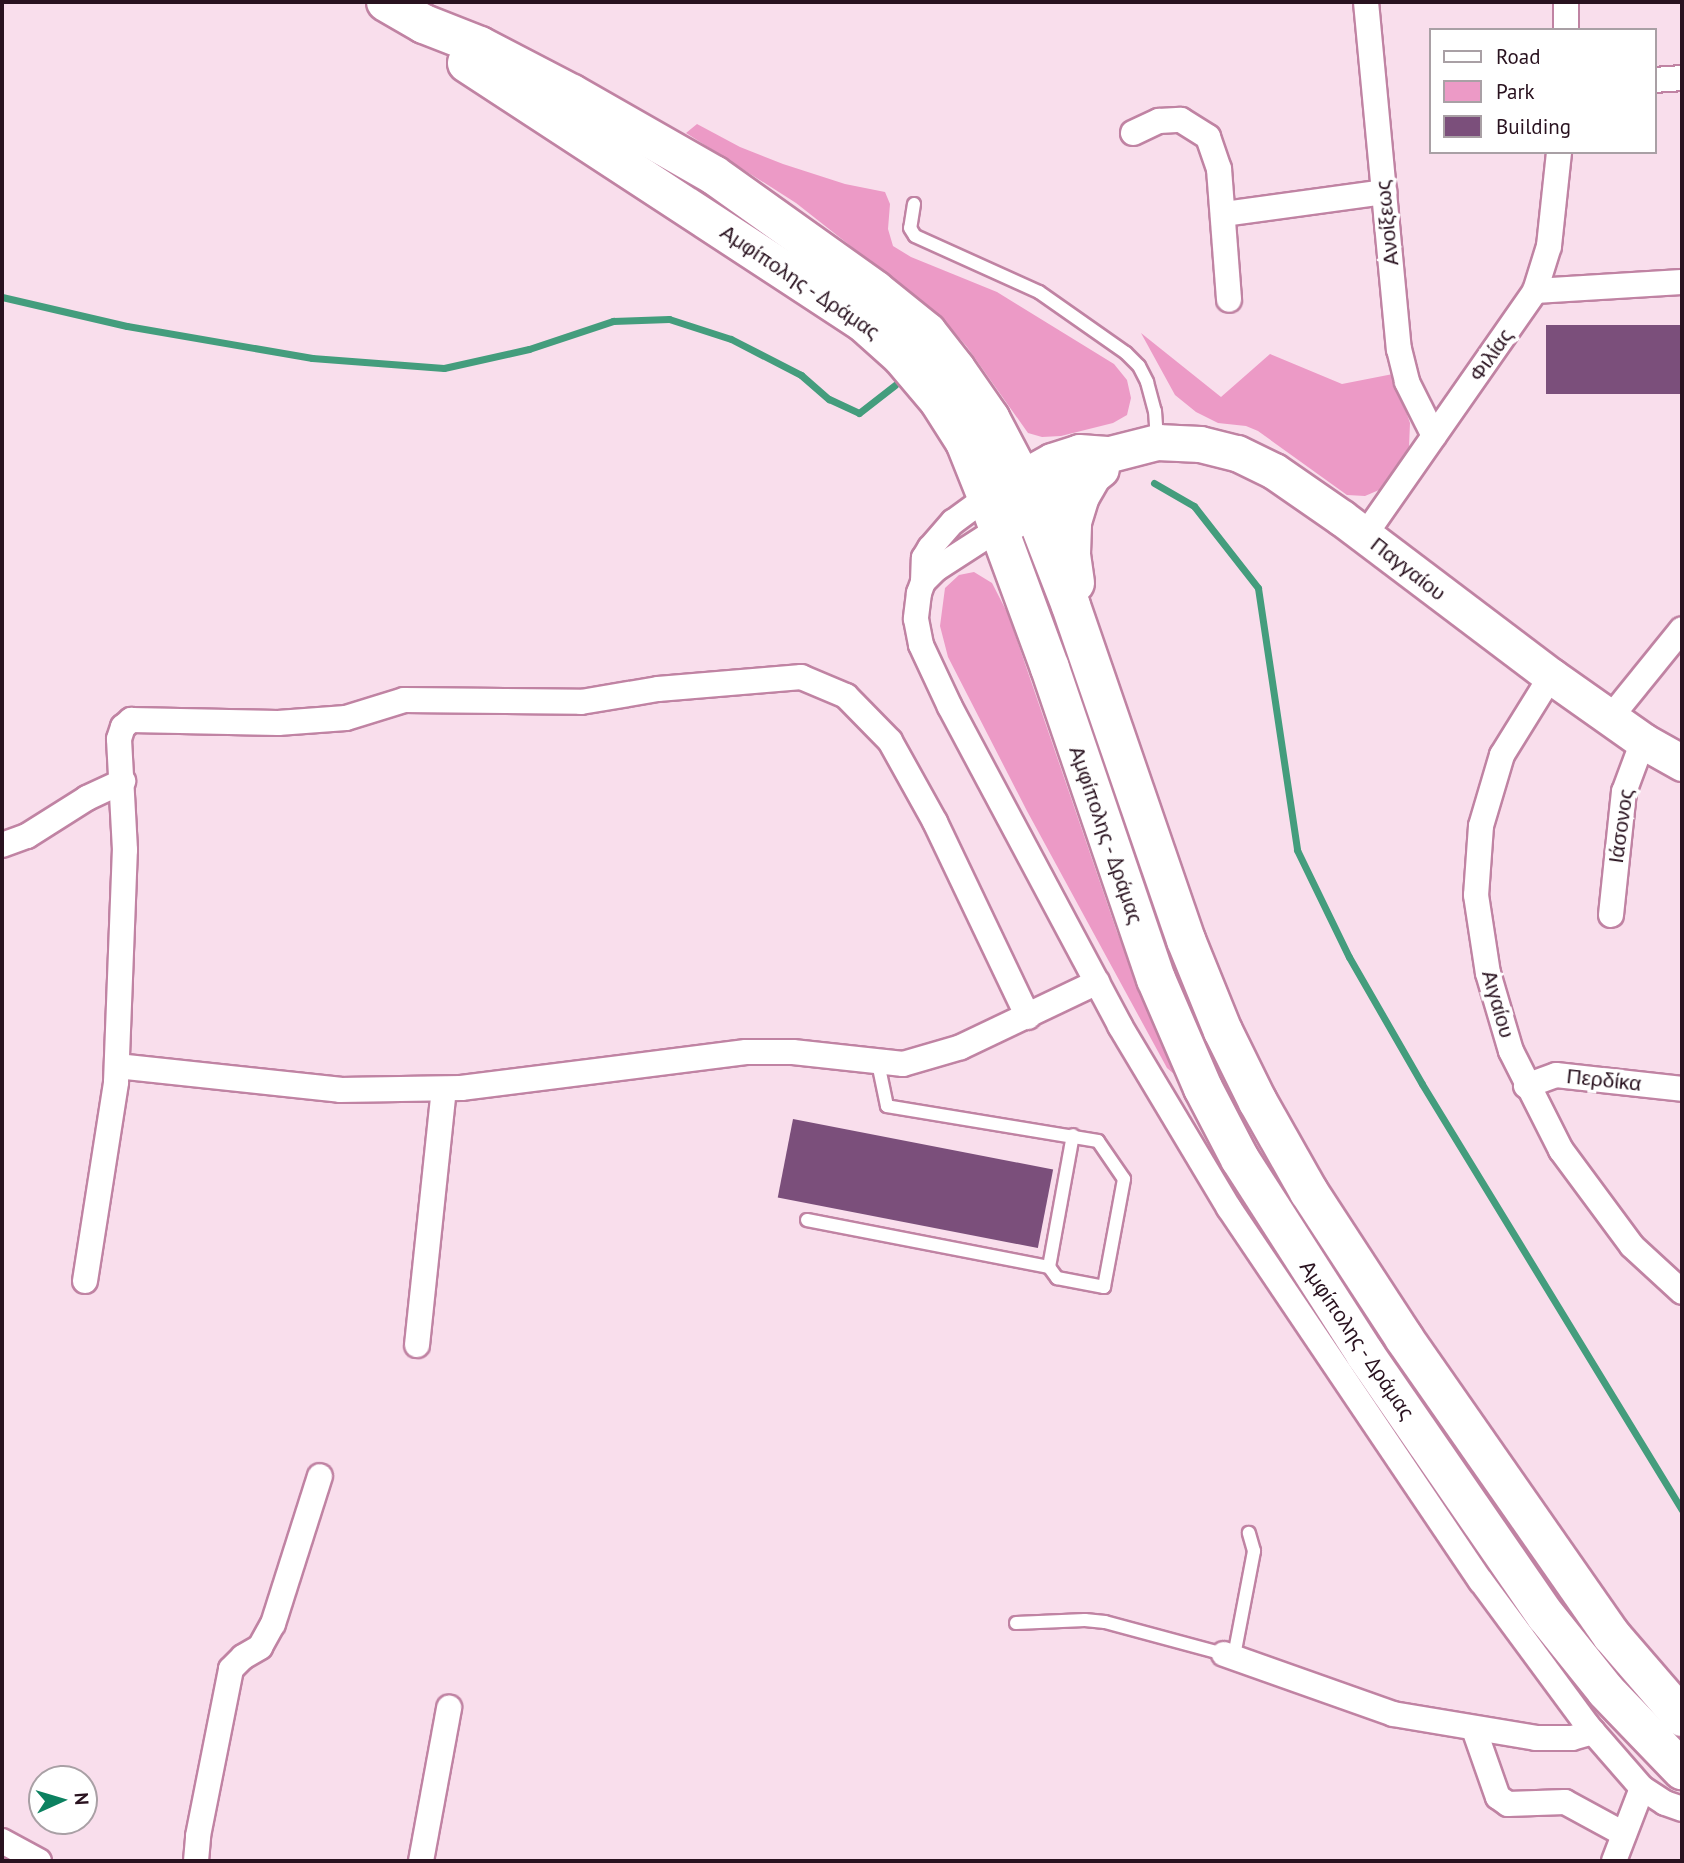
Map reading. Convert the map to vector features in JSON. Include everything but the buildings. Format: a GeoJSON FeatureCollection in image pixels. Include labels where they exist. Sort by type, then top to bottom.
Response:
{"type":"FeatureCollection","features":[{"type":"Feature","properties":{"kind":"main road","name":"Αμφίπολης - Δράμας"},"geometry":{"type":"LineString","coordinates":[[386,2],[424,24],[442,43],[498,85],[813,287],[863,322],[927,360],[1002,437],[1028,493],[1207,994],[1240,1066],[1295,1168],[1405,1338],[1568,1574],[1633,1662],[1682,1717]]}},
{"type":"Feature","properties":{"kind":"main road","name":"Αμφίπολης - Δράμας"},"geometry":{"type":"LineString","coordinates":[[927,360],[960,431],[993,513],[1050,668],[1156,979],[1203,1088],[1240,1159],[1364,1354],[1546,1616],[1606,1691],[1682,1770]]}},
{"type":"Feature","properties":{"kind":"main road","name":"Παγγαίου"},"geometry":{"type":"LineString","coordinates":[[1125,455],[1200,444],[1244,456],[1281,475],[1551,676],[1643,741],[1682,763]]}},
{"type":"Feature","properties":{"kind":"main road"},"geometry":{"type":"LineString","coordinates":[[993,513],[1028,493],[1125,455]]}},
{"type":"Feature","properties":{"kind":"main road"},"geometry":{"type":"LineString","coordinates":[[1115,737],[1072,567],[1072,522],[1080,496],[1125,455]]}},
{"type":"Feature","properties":{"kind":"street","name":"Ανοίξεως"},"geometry":{"type":"LineString","coordinates":[[1366,2],[1402,367],[1434,436]]}},
{"type":"Feature","properties":{"kind":"street"},"geometry":{"type":"LineString","coordinates":[[1566,2],[1566,28]]}},
{"type":"Feature","properties":{"kind":"street"},"geometry":{"type":"LineString","coordinates":[[1656,80],[1682,78]]}},
{"type":"Feature","properties":{"kind":"street"},"geometry":{"type":"LineString","coordinates":[[1133,133],[1159,121],[1181,120],[1208,137],[1219,169],[1229,300]]}},
{"type":"Feature","properties":{"kind":"street","name":"Φιλίας"},"geometry":{"type":"LineString","coordinates":[[1365,535],[1535,291],[1549,246],[1559,154]]}},
{"type":"Feature","properties":{"kind":"street"},"geometry":{"type":"LineString","coordinates":[[1224,214],[1384,192]]}},
{"type":"Feature","properties":{"kind":"street"},"geometry":{"type":"LineString","coordinates":[[1535,291],[1682,282]]}},
{"type":"Feature","properties":{"kind":"street"},"geometry":{"type":"LineString","coordinates":[[993,513],[953,522],[929,548],[923,565],[923,582],[916,619],[927,660],[1097,982],[1187,1141],[1283,1291],[1481,1581],[1593,1732],[1642,1788],[1665,1803],[1682,1809]]}},
{"type":"Feature","properties":{"kind":"street"},"geometry":{"type":"LineString","coordinates":[[923,582],[993,513]]}},
{"type":"Feature","properties":{"kind":"street"},"geometry":{"type":"LineString","coordinates":[[1610,718],[1682,629]]}},
{"type":"Feature","properties":{"kind":"street","name":"Αιγαίου"},"geometry":{"type":"LineString","coordinates":[[1551,676],[1495,771],[1478,847],[1478,913],[1488,973],[1507,1041],[1526,1086],[1555,1141],[1595,1199],[1645,1260],[1682,1292]]}},
{"type":"Feature","properties":{"kind":"street"},"geometry":{"type":"LineString","coordinates":[[85,1281],[117,1066],[125,850],[119,739],[123,727],[131,720],[278,723],[346,718],[404,699],[581,702],[658,689],[801,677],[846,696],[890,741],[935,822],[1028,1017]]}},
{"type":"Feature","properties":{"kind":"street","name":"Ιάσονος"},"geometry":{"type":"LineString","coordinates":[[1611,915],[1624,792],[1643,741]]}},
{"type":"Feature","properties":{"kind":"street"},"geometry":{"type":"LineString","coordinates":[[2,845],[27,836],[87,798],[123,781]]}},
{"type":"Feature","properties":{"kind":"street"},"geometry":{"type":"LineString","coordinates":[[117,1066],[302,1088],[444,1089],[746,1052],[793,1052],[903,1064],[926,1060],[1028,1017],[1097,982]]}},
{"type":"Feature","properties":{"kind":"street","name":"Περδίκα"},"geometry":{"type":"LineString","coordinates":[[1526,1086],[1556,1075],[1682,1090]]}},
{"type":"Feature","properties":{"kind":"street"},"geometry":{"type":"LineString","coordinates":[[417,1345],[444,1089]]}},
{"type":"Feature","properties":{"kind":"street"},"geometry":{"type":"LineString","coordinates":[[196,1861],[232,1669],[243,1657],[260,1647],[273,1624],[320,1476]]}},
{"type":"Feature","properties":{"kind":"street"},"geometry":{"type":"LineString","coordinates":[[1229,1655],[1371,1709],[1474,1729],[1547,1739],[1572,1738],[1593,1732]]}},
{"type":"Feature","properties":{"kind":"street"},"geometry":{"type":"LineString","coordinates":[[421,1861],[449,1708]]}},
{"type":"Feature","properties":{"kind":"street"},"geometry":{"type":"LineString","coordinates":[[1474,1729],[1498,1797],[1508,1804],[1565,1802],[1624,1833]]}},
{"type":"Feature","properties":{"kind":"street"},"geometry":{"type":"LineString","coordinates":[[1614,1861],[1642,1788]]}},
{"type":"Feature","properties":{"kind":"street"},"geometry":{"type":"LineString","coordinates":[[2,1841],[39,1861]]}},
{"type":"Feature","properties":{"kind":"lane"},"geometry":{"type":"LineString","coordinates":[[914,204],[910,228],[915,236],[1038,292],[1126,353],[1143,373],[1151,393],[1157,422],[1125,455]]}},
{"type":"Feature","properties":{"kind":"lane"},"geometry":{"type":"LineString","coordinates":[[878,1063],[887,1106],[1073,1135],[1098,1141],[1124,1176],[1104,1287],[1057,1278],[1049,1266],[1073,1135]]}},
{"type":"Feature","properties":{"kind":"lane"},"geometry":{"type":"LineString","coordinates":[[807,1220],[1049,1266]]}},
{"type":"Feature","properties":{"kind":"lane"},"geometry":{"type":"LineString","coordinates":[[1016,1623],[1085,1620],[1105,1622],[1229,1655],[1254,1551],[1254,1539],[1249,1533]]}},
{"type":"Feature","properties":{"kind":"green space"},"geometry":{"type":"Polygon","coordinates":[[[697,124],[740,147],[783,164],[845,184],[885,192],[890,204],[888,229],[893,246],[911,257],[997,292],[1114,364],[1127,380],[1131,398],[1127,415],[1113,423],[1061,436],[1042,437],[1028,433],[967,347],[942,318],[796,203],[686,133],[697,124]]]}},
{"type":"Feature","properties":{"kind":"green space"},"geometry":{"type":"Polygon","coordinates":[[[1141,333],[1221,397],[1270,354],[1342,384],[1393,374],[1410,423],[1409,447],[1379,490],[1365,496],[1347,495],[1258,431],[1246,426],[1218,423],[1196,412],[1175,395],[1141,333]]]}},
{"type":"Feature","properties":{"kind":"green space"},"geometry":{"type":"Polygon","coordinates":[[[974,572],[992,583],[1008,614],[1117,932],[1174,1074],[1167,1068],[1027,811],[948,657],[940,626],[945,588],[959,575],[974,572]]]}},
{"type":"Feature","properties":{"kind":"waterway"},"geometry":{"type":"LineString","coordinates":[[2,297],[127,326],[312,358],[444,368],[529,349],[613,321],[669,319],[731,339],[801,375],[829,399],[859,413],[895,385]]}},
{"type":"Feature","properties":{"kind":"waterway"},"geometry":{"type":"LineString","coordinates":[[1154,483],[1194,506],[1258,588],[1297,850],[1349,957],[1422,1084],[1682,1510]]}}]}
